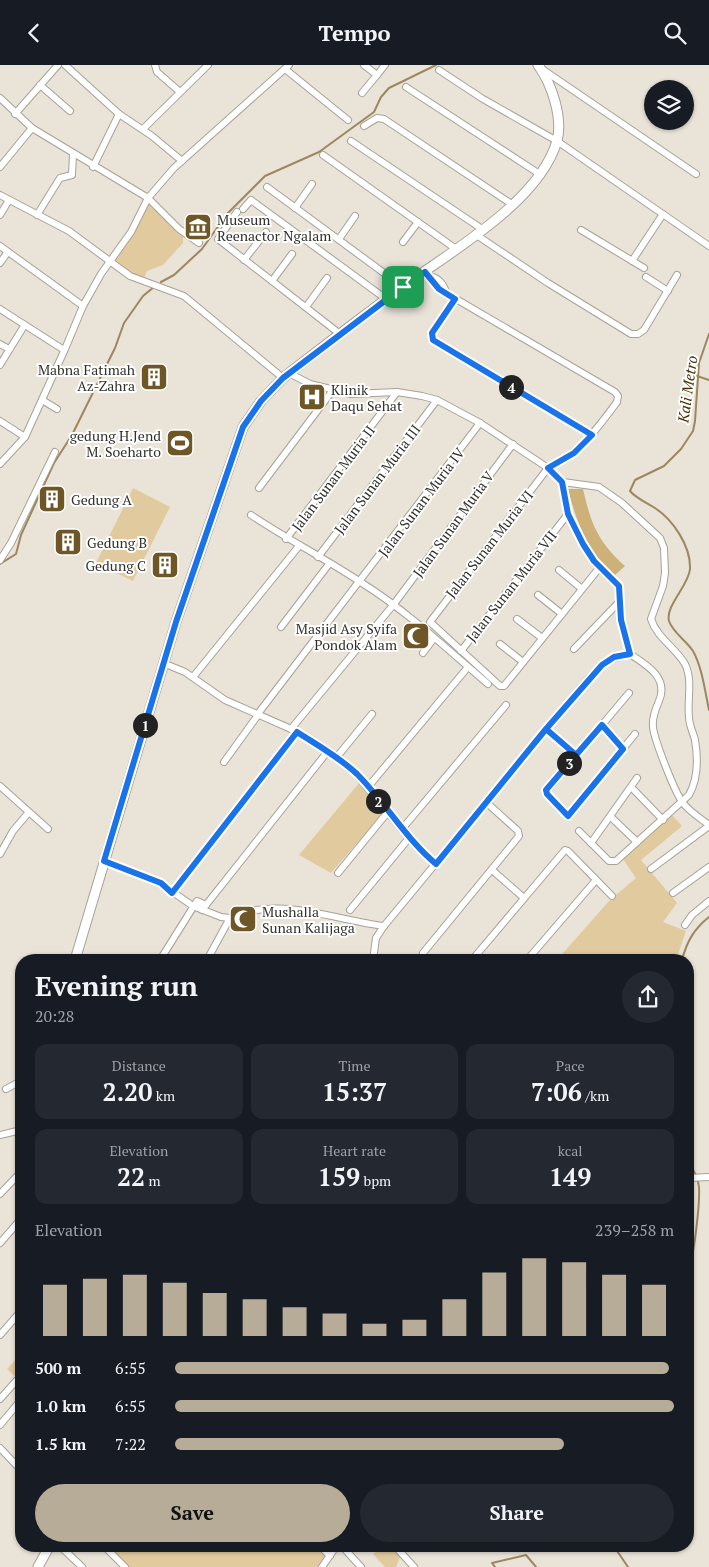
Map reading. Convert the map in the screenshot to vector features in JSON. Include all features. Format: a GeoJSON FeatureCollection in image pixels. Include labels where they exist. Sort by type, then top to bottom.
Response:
{"type":"FeatureCollection","features":[{"type":"Feature","properties":{"kind":"main road"},"geometry":{"type":"LineString","coordinates":[[77,954],[163,663],[237,438],[261,401],[286,375],[386,299],[426,274],[513,205],[541,175],[557,141],[558,127],[554,100],[539,66]]}},
{"type":"Feature","properties":{"kind":"main road"},"geometry":{"type":"LineString","coordinates":[[38,1567],[46,1552]]}},
{"type":"Feature","properties":{"kind":"street"},"geometry":{"type":"LineString","coordinates":[[15,114],[58,65]]}},
{"type":"Feature","properties":{"kind":"street"},"geometry":{"type":"LineString","coordinates":[[65,65],[119,114],[143,129],[182,161]]}},
{"type":"Feature","properties":{"kind":"street"},"geometry":{"type":"LineString","coordinates":[[155,65],[157,72],[180,92]]}},
{"type":"Feature","properties":{"kind":"street"},"geometry":{"type":"LineString","coordinates":[[143,129],[208,65]]}},
{"type":"Feature","properties":{"kind":"street"},"geometry":{"type":"LineString","coordinates":[[364,65],[377,75]]}},
{"type":"Feature","properties":{"kind":"street"},"geometry":{"type":"LineString","coordinates":[[362,93],[385,65]]}},
{"type":"Feature","properties":{"kind":"street"},"geometry":{"type":"LineString","coordinates":[[539,66],[696,174]]}},
{"type":"Feature","properties":{"kind":"street"},"geometry":{"type":"LineString","coordinates":[[0,464],[25,437],[83,305],[110,260],[131,232],[148,198],[162,180],[287,67],[348,121]]}},
{"type":"Feature","properties":{"kind":"street"},"geometry":{"type":"LineString","coordinates":[[439,70],[483,99],[557,141],[709,246]]}},
{"type":"Feature","properties":{"kind":"street"},"geometry":{"type":"LineString","coordinates":[[40,85],[70,111]]}},
{"type":"Feature","properties":{"kind":"street"},"geometry":{"type":"LineString","coordinates":[[406,87],[541,175]]}},
{"type":"Feature","properties":{"kind":"street"},"geometry":{"type":"LineString","coordinates":[[0,97],[15,114],[32,128],[148,198],[179,229],[199,243]]}},
{"type":"Feature","properties":{"kind":"street"},"geometry":{"type":"LineString","coordinates":[[94,167],[119,114]]}},
{"type":"Feature","properties":{"kind":"street"},"geometry":{"type":"LineString","coordinates":[[364,126],[378,117],[384,119],[513,205]]}},
{"type":"Feature","properties":{"kind":"street"},"geometry":{"type":"LineString","coordinates":[[0,167],[32,128]]}},
{"type":"Feature","properties":{"kind":"street"},"geometry":{"type":"LineString","coordinates":[[351,141],[548,283],[631,334],[638,334],[644,330],[677,275]]}},
{"type":"Feature","properties":{"kind":"street"},"geometry":{"type":"LineString","coordinates":[[37,215],[60,178],[72,175],[73,154]]}},
{"type":"Feature","properties":{"kind":"street"},"geometry":{"type":"LineString","coordinates":[[323,155],[456,249]]}},
{"type":"Feature","properties":{"kind":"street"},"geometry":{"type":"LineString","coordinates":[[295,208],[312,184]]}},
{"type":"Feature","properties":{"kind":"street"},"geometry":{"type":"LineString","coordinates":[[267,187],[403,287]]}},
{"type":"Feature","properties":{"kind":"street"},"geometry":{"type":"LineString","coordinates":[[0,195],[69,231],[130,275],[159,285],[187,298],[286,375],[310,384],[357,395],[397,392],[437,400],[513,443],[548,468],[562,482],[568,514],[583,544],[600,567],[619,586],[621,620],[630,654],[652,671],[661,683],[662,694],[656,709],[653,729],[683,803],[709,826],[651,869]]}},
{"type":"Feature","properties":{"kind":"street"},"geometry":{"type":"LineString","coordinates":[[0,215],[9,200]]}},
{"type":"Feature","properties":{"kind":"street"},"geometry":{"type":"LineString","coordinates":[[340,334],[218,238],[240,210],[251,201],[386,299]]}},
{"type":"Feature","properties":{"kind":"street"},"geometry":{"type":"LineString","coordinates":[[632,261],[663,214]]}},
{"type":"Feature","properties":{"kind":"street"},"geometry":{"type":"LineString","coordinates":[[339,239],[354,215]]}},
{"type":"Feature","properties":{"kind":"street"},"geometry":{"type":"LineString","coordinates":[[403,242],[418,222]]}},
{"type":"Feature","properties":{"kind":"street"},"geometry":{"type":"LineString","coordinates":[[581,229],[644,268]]}},
{"type":"Feature","properties":{"kind":"street"},"geometry":{"type":"LineString","coordinates":[[244,260],[266,232]]}},
{"type":"Feature","properties":{"kind":"street"},"geometry":{"type":"LineString","coordinates":[[0,246],[7,253],[83,305]]}},
{"type":"Feature","properties":{"kind":"street"},"geometry":{"type":"LineString","coordinates":[[0,263],[7,253]]}},
{"type":"Feature","properties":{"kind":"street"},"geometry":{"type":"LineString","coordinates":[[272,281],[292,254]]}},
{"type":"Feature","properties":{"kind":"street"},"geometry":{"type":"LineString","coordinates":[[426,274],[430,281],[439,289],[617,394],[617,402],[592,435],[574,453],[548,468]]}},
{"type":"Feature","properties":{"kind":"street"},"geometry":{"type":"LineString","coordinates":[[646,277],[668,291]]}},
{"type":"Feature","properties":{"kind":"street"},"geometry":{"type":"LineString","coordinates":[[306,307],[327,278]]}},
{"type":"Feature","properties":{"kind":"street"},"geometry":{"type":"LineString","coordinates":[[455,299],[432,333],[433,340],[592,435]]}},
{"type":"Feature","properties":{"kind":"street"},"geometry":{"type":"LineString","coordinates":[[0,309],[64,350]]}},
{"type":"Feature","properties":{"kind":"street"},"geometry":{"type":"LineString","coordinates":[[0,365],[24,326]]}},
{"type":"Feature","properties":{"kind":"street"},"geometry":{"type":"LineString","coordinates":[[0,344],[9,349]]}},
{"type":"Feature","properties":{"kind":"street"},"geometry":{"type":"LineString","coordinates":[[260,488],[333,390]]}},
{"type":"Feature","properties":{"kind":"street","name":"Jalan Sunan Muria II"},"geometry":{"type":"LineString","coordinates":[[286,539],[397,392]]}},
{"type":"Feature","properties":{"kind":"street"},"geometry":{"type":"LineString","coordinates":[[42,400],[57,409]]}},
{"type":"Feature","properties":{"kind":"street","name":"Jalan Sunan Muria III"},"geometry":{"type":"LineString","coordinates":[[318,557],[437,400]]}},
{"type":"Feature","properties":{"kind":"street"},"geometry":{"type":"LineString","coordinates":[[0,421],[25,437]]}},
{"type":"Feature","properties":{"kind":"street","name":"Jalan Sunan Muria IV"},"geometry":{"type":"LineString","coordinates":[[224,762],[480,423]]}},
{"type":"Feature","properties":{"kind":"street","name":"Jalan Sunan Muria V"},"geometry":{"type":"LineString","coordinates":[[172,893],[294,728],[394,604],[513,443]]}},
{"type":"Feature","properties":{"kind":"street"},"geometry":{"type":"LineString","coordinates":[[0,560],[11,543],[55,453]]}},
{"type":"Feature","properties":{"kind":"street","name":"Jalan Sunan Muria VI"},"geometry":{"type":"LineString","coordinates":[[461,651],[432,625],[430,619],[548,468]]}},
{"type":"Feature","properties":{"kind":"street"},"geometry":{"type":"LineString","coordinates":[[562,482],[593,485],[606,491],[650,527],[660,538],[664,548],[663,587],[651,619],[654,627],[680,656],[688,673],[689,718],[695,740],[696,775],[694,786],[683,803],[616,861],[612,862],[579,831]]}},
{"type":"Feature","properties":{"kind":"street","name":"Jalan Sunan Muria VII"},"geometry":{"type":"LineString","coordinates":[[461,651],[568,514]]}},
{"type":"Feature","properties":{"kind":"street"},"geometry":{"type":"LineString","coordinates":[[251,515],[299,547],[361,581],[394,604],[421,624],[434,639],[488,684]]}},
{"type":"Feature","properties":{"kind":"street"},"geometry":{"type":"LineString","coordinates":[[194,676],[299,547]]}},
{"type":"Feature","properties":{"kind":"street"},"geometry":{"type":"LineString","coordinates":[[281,627],[329,564]]}},
{"type":"Feature","properties":{"kind":"street"},"geometry":{"type":"LineString","coordinates":[[461,651],[502,686],[600,567]]}},
{"type":"Feature","properties":{"kind":"street"},"geometry":{"type":"LineString","coordinates":[[559,571],[582,589]]}},
{"type":"Feature","properties":{"kind":"street"},"geometry":{"type":"LineString","coordinates":[[538,595],[562,614]]}},
{"type":"Feature","properties":{"kind":"street"},"geometry":{"type":"LineString","coordinates":[[574,649],[620,601]]}},
{"type":"Feature","properties":{"kind":"street"},"geometry":{"type":"LineString","coordinates":[[518,619],[542,639]]}},
{"type":"Feature","properties":{"kind":"street"},"geometry":{"type":"LineString","coordinates":[[422,653],[434,639]]}},
{"type":"Feature","properties":{"kind":"street"},"geometry":{"type":"LineString","coordinates":[[500,644],[523,662]]}},
{"type":"Feature","properties":{"kind":"street"},"geometry":{"type":"LineString","coordinates":[[374,954],[376,938],[384,926],[546,729],[602,665],[614,657],[630,654]]}},
{"type":"Feature","properties":{"kind":"street"},"geometry":{"type":"LineString","coordinates":[[163,663],[194,676],[225,700],[294,728],[328,751],[368,787],[409,838],[436,864]]}},
{"type":"Feature","properties":{"kind":"street"},"geometry":{"type":"LineString","coordinates":[[368,787],[468,667]]}},
{"type":"Feature","properties":{"kind":"street"},"geometry":{"type":"LineString","coordinates":[[629,693],[546,792],[568,816],[635,734]]}},
{"type":"Feature","properties":{"kind":"street"},"geometry":{"type":"LineString","coordinates":[[402,829],[506,705]]}},
{"type":"Feature","properties":{"kind":"street"},"geometry":{"type":"LineString","coordinates":[[336,758],[372,714]]}},
{"type":"Feature","properties":{"kind":"street"},"geometry":{"type":"LineString","coordinates":[[602,725],[623,749]]}},
{"type":"Feature","properties":{"kind":"street"},"geometry":{"type":"LineString","coordinates":[[546,729],[576,755]]}},
{"type":"Feature","properties":{"kind":"street"},"geometry":{"type":"LineString","coordinates":[[204,907],[328,751]]}},
{"type":"Feature","properties":{"kind":"street"},"geometry":{"type":"LineString","coordinates":[[591,843],[637,778]]}},
{"type":"Feature","properties":{"kind":"street"},"geometry":{"type":"LineString","coordinates":[[0,786],[48,829]]}},
{"type":"Feature","properties":{"kind":"street"},"geometry":{"type":"LineString","coordinates":[[634,789],[663,820]]}},
{"type":"Feature","properties":{"kind":"street"},"geometry":{"type":"LineString","coordinates":[[423,953],[492,870],[519,834],[487,803]]}},
{"type":"Feature","properties":{"kind":"street"},"geometry":{"type":"LineString","coordinates":[[0,854],[3,842],[29,812]]}},
{"type":"Feature","properties":{"kind":"street"},"geometry":{"type":"LineString","coordinates":[[338,873],[387,813]]}},
{"type":"Feature","properties":{"kind":"street"},"geometry":{"type":"LineString","coordinates":[[613,819],[637,842]]}},
{"type":"Feature","properties":{"kind":"street"},"geometry":{"type":"LineString","coordinates":[[350,910],[409,838]]}},
{"type":"Feature","properties":{"kind":"street"},"geometry":{"type":"LineString","coordinates":[[477,954],[565,850],[612,896]]}},
{"type":"Feature","properties":{"kind":"street"},"geometry":{"type":"LineString","coordinates":[[104,861],[161,883],[193,907]]}},
{"type":"Feature","properties":{"kind":"street"},"geometry":{"type":"LineString","coordinates":[[673,893],[709,867]]}},
{"type":"Feature","properties":{"kind":"street"},"geometry":{"type":"LineString","coordinates":[[492,870],[524,899]]}},
{"type":"Feature","properties":{"kind":"street"},"geometry":{"type":"LineString","coordinates":[[532,954],[596,880]]}},
{"type":"Feature","properties":{"kind":"street"},"geometry":{"type":"LineString","coordinates":[[164,954],[193,907],[200,901],[204,907],[230,918]]}},
{"type":"Feature","properties":{"kind":"street"},"geometry":{"type":"LineString","coordinates":[[685,925],[692,915],[709,901]]}},
{"type":"Feature","properties":{"kind":"street"},"geometry":{"type":"LineString","coordinates":[[210,954],[230,918],[252,910],[284,909],[384,926]]}},
{"type":"Feature","properties":{"kind":"street"},"geometry":{"type":"LineString","coordinates":[[6,1089],[15,1084]]}},
{"type":"Feature","properties":{"kind":"street"},"geometry":{"type":"LineString","coordinates":[[0,1135],[15,1131]]}},
{"type":"Feature","properties":{"kind":"street"},"geometry":{"type":"LineString","coordinates":[[694,1178],[707,1177]]}},
{"type":"Feature","properties":{"kind":"street"},"geometry":{"type":"LineString","coordinates":[[0,1194],[15,1178]]}},
{"type":"Feature","properties":{"kind":"street"},"geometry":{"type":"LineString","coordinates":[[0,1243],[15,1226]]}},
{"type":"Feature","properties":{"kind":"street"},"geometry":{"type":"LineString","coordinates":[[0,1335],[15,1318]]}},
{"type":"Feature","properties":{"kind":"street"},"geometry":{"type":"LineString","coordinates":[[0,1399],[15,1382]]}},
{"type":"Feature","properties":{"kind":"street"},"geometry":{"type":"LineString","coordinates":[[0,1425],[15,1407]]}},
{"type":"Feature","properties":{"kind":"street"},"geometry":{"type":"LineString","coordinates":[[0,1448],[15,1464]]}},
{"type":"Feature","properties":{"kind":"street"},"geometry":{"type":"LineString","coordinates":[[66,1552],[82,1567]]}},
{"type":"Feature","properties":{"kind":"street"},"geometry":{"type":"LineString","coordinates":[[110,1552],[124,1567]]}},
{"type":"Feature","properties":{"kind":"street"},"geometry":{"type":"LineString","coordinates":[[322,1567],[330,1552]]}},
{"type":"Feature","properties":{"kind":"street"},"geometry":{"type":"LineString","coordinates":[[346,1552],[361,1567]]}},
{"type":"Feature","properties":{"kind":"street"},"geometry":{"type":"LineString","coordinates":[[400,1552],[414,1567]]}},
{"type":"Feature","properties":{"kind":"shaded area"},"geometry":{"type":"Polygon","coordinates":[[[148,203],[183,234],[183,243],[163,265],[147,271],[144,278],[132,275],[114,261],[148,203]]]}},
{"type":"Feature","properties":{"kind":"shaded area"},"geometry":{"type":"Polygon","coordinates":[[[133,488],[170,507],[133,581],[96,563],[133,488]]]}},
{"type":"Feature","properties":{"kind":"shaded area"},"geometry":{"type":"Polygon","coordinates":[[[568,489],[583,489],[597,532],[608,549],[625,566],[615,575],[590,547],[579,524],[568,489]]]}},
{"type":"Feature","properties":{"kind":"shaded area"},"geometry":{"type":"Polygon","coordinates":[[[360,782],[383,813],[331,873],[299,855],[360,782]]]}},
{"type":"Feature","properties":{"kind":"shaded area"},"geometry":{"type":"Polygon","coordinates":[[[672,815],[682,826],[641,860],[677,903],[663,922],[686,931],[678,954],[562,954],[609,901],[636,878],[623,859],[672,815]]]}},
{"type":"Feature","properties":{"kind":"shaded area"},"geometry":{"type":"Polygon","coordinates":[[[15,1360],[15,1376],[7,1369],[15,1360]]]}},
{"type":"Feature","properties":{"kind":"shaded area"},"geometry":{"type":"Polygon","coordinates":[[[115,1552],[322,1552],[326,1557],[318,1567],[129,1567],[115,1552]]]}},
{"type":"Feature","properties":{"kind":"shaded area"},"geometry":{"type":"Polygon","coordinates":[[[376,1552],[398,1552],[401,1555],[396,1567],[385,1567],[373,1554],[376,1552]]]}},
{"type":"Feature","properties":{"kind":"waterway"},"geometry":{"type":"LineString","coordinates":[[161,282],[174,275],[202,249],[227,214],[265,176],[319,152],[374,112],[381,97],[389,88],[436,65]]}},
{"type":"Feature","properties":{"kind":"waterway"},"geometry":{"type":"LineString","coordinates":[[0,564],[16,554],[21,535],[54,463],[72,435],[115,348],[124,323],[143,296],[154,287]]}},
{"type":"Feature","properties":{"kind":"waterway","name":"Kali Metro"},"geometry":{"type":"LineString","coordinates":[[709,334],[699,363],[693,431],[681,449],[664,466],[635,480],[630,491],[668,519],[680,534],[687,551],[690,560],[689,575],[670,609],[669,621],[673,629],[690,647],[696,657],[703,679],[709,710]]}},
{"type":"Feature","properties":{"kind":"waterway"},"geometry":{"type":"LineString","coordinates":[[697,376],[709,380]]}},
{"type":"Feature","properties":{"kind":"waterway","name":"Kali Metro"},"geometry":{"type":"LineString","coordinates":[[684,954],[692,936],[709,917]]}},
{"type":"Feature","properties":{"kind":"waterway","name":"Kali Metro"},"geometry":{"type":"LineString","coordinates":[[694,1171],[699,1187],[698,1217],[694,1243]]}},
{"type":"Feature","properties":{"kind":"waterway","name":"Kali Metro"},"geometry":{"type":"LineString","coordinates":[[618,1552],[628,1567]]}},
{"type":"Feature","properties":{"kind":"waterway"},"geometry":{"type":"LineString","coordinates":[[495,1567],[492,1563],[526,1555],[536,1567]]}},
{"type":"Feature","properties":{"kind":"place","name":"Museum Reenactor Ngalam"},"geometry":{"type":"Point","coordinates":[198,227]}},
{"type":"Feature","properties":{"kind":"place","name":"Mabna Fatimah Az-Zahra"},"geometry":{"type":"Point","coordinates":[154,377]}},
{"type":"Feature","properties":{"kind":"place","name":"Klinik Daqu Sehat"},"geometry":{"type":"Point","coordinates":[312,397]}},
{"type":"Feature","properties":{"kind":"place","name":"gedung H.Jend M. Soeharto"},"geometry":{"type":"Point","coordinates":[180,443]}},
{"type":"Feature","properties":{"kind":"place","name":"Gedung A"},"geometry":{"type":"Point","coordinates":[52,499]}},
{"type":"Feature","properties":{"kind":"place","name":"Gedung B"},"geometry":{"type":"Point","coordinates":[68,542]}},
{"type":"Feature","properties":{"kind":"place","name":"Gedung C"},"geometry":{"type":"Point","coordinates":[165,565]}},
{"type":"Feature","properties":{"kind":"place","name":"Masjid Asy Syifa Pondok Alam"},"geometry":{"type":"Point","coordinates":[416,636]}},
{"type":"Feature","properties":{"kind":"place","name":"Mushalla Sunan Kalijaga"},"geometry":{"type":"Point","coordinates":[243,919]}},
{"type":"Feature","properties":{"kind":"route"},"geometry":{"type":"LineString","coordinates":[[403,287],[283,378],[261,401],[237,438],[176,622],[104,861],[161,883],[172,893],[297,732],[328,751],[356,774],[409,838],[436,864],[546,729],[576,755],[602,725],[623,749],[568,816],[547,794],[546,790],[576,755],[563,744],[546,729],[571,698],[606,661],[614,657],[630,654],[621,620],[619,586],[594,561],[583,544],[568,514],[562,482],[548,468],[565,460],[592,435],[436,343],[431,338],[432,333],[455,299],[430,281],[425,272],[403,287]]}}]}
